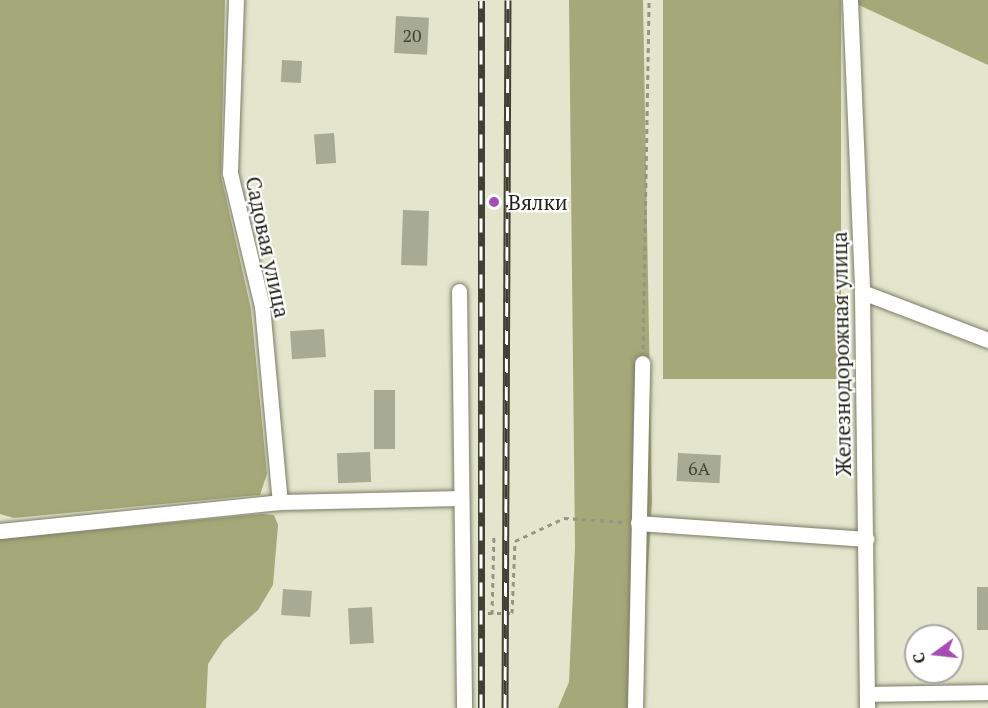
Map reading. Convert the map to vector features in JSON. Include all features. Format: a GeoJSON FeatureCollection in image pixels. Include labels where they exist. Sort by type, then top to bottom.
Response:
{"type":"FeatureCollection","features":[{"type":"Feature","properties":{"kind":"street","name":"Садовая улица"},"geometry":{"type":"LineString","coordinates":[[236,0],[230,173],[262,306],[280,502]]}},
{"type":"Feature","properties":{"kind":"street","name":"Железнодорожная улица"},"geometry":{"type":"LineString","coordinates":[[849,0],[862,292],[867,701]]}},
{"type":"Feature","properties":{"kind":"street"},"geometry":{"type":"LineString","coordinates":[[459,291],[464,708]]}},
{"type":"Feature","properties":{"kind":"street"},"geometry":{"type":"LineString","coordinates":[[862,292],[988,340]]}},
{"type":"Feature","properties":{"kind":"street"},"geometry":{"type":"LineString","coordinates":[[635,708],[642,363]]}},
{"type":"Feature","properties":{"kind":"street"},"geometry":{"type":"LineString","coordinates":[[0,531],[280,502],[461,498]]}},
{"type":"Feature","properties":{"kind":"street"},"geometry":{"type":"LineString","coordinates":[[638,523],[866,539]]}},
{"type":"Feature","properties":{"kind":"street"},"geometry":{"type":"LineString","coordinates":[[867,701],[988,692]]}},
{"type":"Feature","properties":{"kind":"path"},"geometry":{"type":"LineString","coordinates":[[642,363],[649,0]]}},
{"type":"Feature","properties":{"kind":"path"},"geometry":{"type":"LineString","coordinates":[[472,612],[512,613],[515,542],[564,518],[638,523]]}},
{"type":"Feature","properties":{"kind":"path"},"geometry":{"type":"LineString","coordinates":[[492,614],[494,534]]}},
{"type":"Feature","properties":{"kind":"green space"},"geometry":{"type":"Polygon","coordinates":[[[0,0],[225,0],[221,176],[251,309],[267,474],[260,495],[14,518],[0,514],[0,0]]]}},
{"type":"Feature","properties":{"kind":"green space"},"geometry":{"type":"Polygon","coordinates":[[[569,0],[643,0],[652,502],[639,708],[558,708],[569,682],[575,547],[569,0]]]}},
{"type":"Feature","properties":{"kind":"green space"},"geometry":{"type":"Polygon","coordinates":[[[663,0],[841,0],[841,379],[663,379],[663,0]]]}},
{"type":"Feature","properties":{"kind":"green space"},"geometry":{"type":"Polygon","coordinates":[[[848,0],[988,0],[988,65],[848,0]]]}},
{"type":"Feature","properties":{"kind":"green space"},"geometry":{"type":"Polygon","coordinates":[[[262,514],[274,515],[278,525],[273,585],[258,610],[223,641],[208,664],[206,708],[0,708],[0,539],[262,514]]]}},
{"type":"Feature","properties":{"kind":"building"},"geometry":{"type":"Polygon","coordinates":[[[396,16],[429,18],[427,55],[394,53],[396,16]]]}},
{"type":"Feature","properties":{"kind":"building"},"geometry":{"type":"Polygon","coordinates":[[[282,60],[302,61],[301,83],[281,82],[282,60]]]}},
{"type":"Feature","properties":{"kind":"building"},"geometry":{"type":"Polygon","coordinates":[[[334,133],[336,163],[316,164],[314,134],[334,133]]]}},
{"type":"Feature","properties":{"kind":"building"},"geometry":{"type":"Polygon","coordinates":[[[403,210],[429,211],[427,266],[401,265],[403,210]]]}},
{"type":"Feature","properties":{"kind":"building"},"geometry":{"type":"Polygon","coordinates":[[[324,329],[326,357],[292,359],[290,331],[324,329]]]}},
{"type":"Feature","properties":{"kind":"building"},"geometry":{"type":"Polygon","coordinates":[[[374,390],[395,390],[395,449],[374,449],[374,390]]]}},
{"type":"Feature","properties":{"kind":"building"},"geometry":{"type":"Polygon","coordinates":[[[370,452],[371,482],[338,483],[337,453],[370,452]]]}},
{"type":"Feature","properties":{"kind":"building"},"geometry":{"type":"Polygon","coordinates":[[[678,453],[721,455],[719,483],[677,481],[678,453]]]}},
{"type":"Feature","properties":{"kind":"building"},"geometry":{"type":"Polygon","coordinates":[[[977,587],[988,587],[988,630],[977,630],[977,587]]]}},
{"type":"Feature","properties":{"kind":"building"},"geometry":{"type":"Polygon","coordinates":[[[283,589],[312,591],[310,617],[281,615],[283,589]]]}},
{"type":"Feature","properties":{"kind":"building"},"geometry":{"type":"Polygon","coordinates":[[[372,607],[374,643],[350,644],[348,608],[372,607]]]}},
{"type":"Feature","properties":{"kind":"railway"},"geometry":{"type":"LineString","coordinates":[[481,0],[481,708]]}},
{"type":"Feature","properties":{"kind":"railway"},"geometry":{"type":"LineString","coordinates":[[505,708],[508,0]]}},
{"type":"Feature","properties":{"kind":"place","name":"Вялки"},"geometry":{"type":"Point","coordinates":[494,202]}}]}
